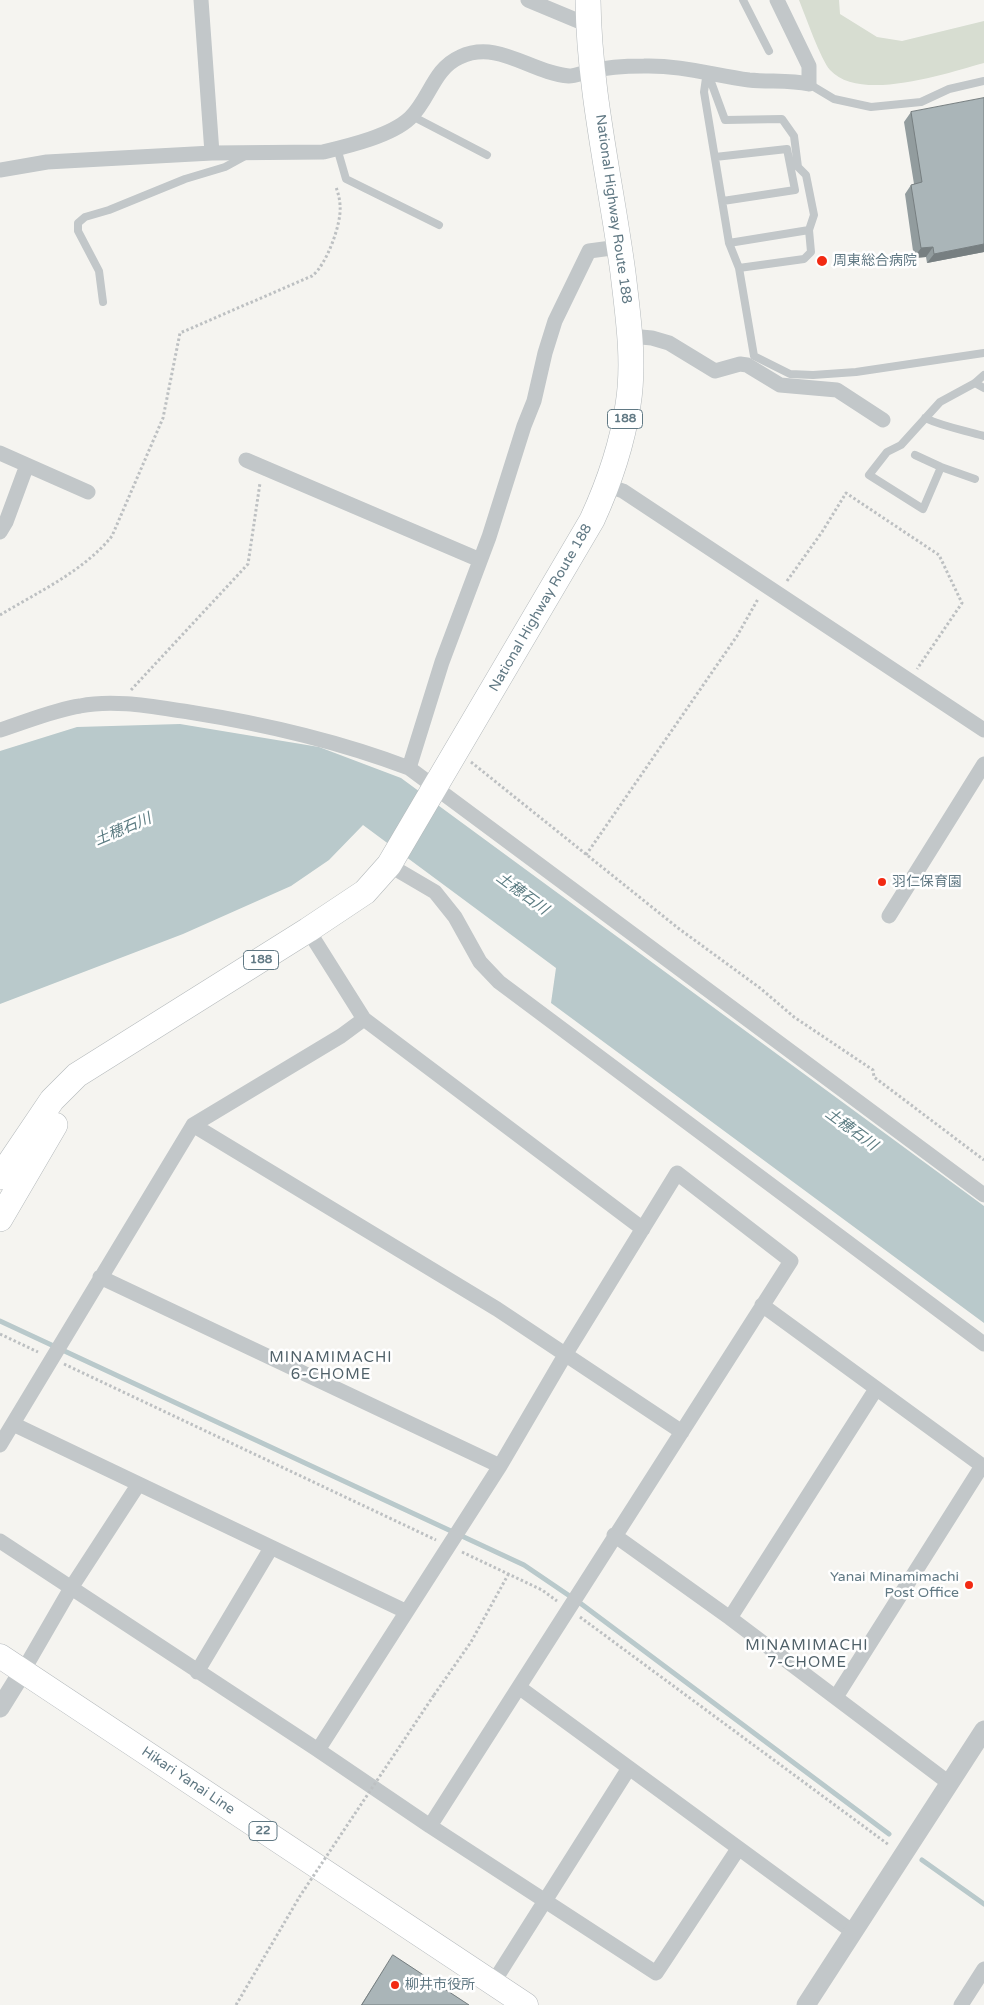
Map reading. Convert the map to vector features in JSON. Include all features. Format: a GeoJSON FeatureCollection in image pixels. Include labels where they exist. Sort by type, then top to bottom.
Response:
{"type":"FeatureCollection","features":[{"type":"Feature","properties":{"kind":"highway","name":"National Highway Route 188"},"geometry":{"type":"LineString","coordinates":[[0,1177],[52,1100],[77,1075],[308,930],[365,892],[392,860],[592,520],[608,486],[621,440],[628,404],[631,369],[630,336],[619,247],[593,70],[588,25],[588,0]]}},
{"type":"Feature","properties":{"kind":"highway","name":"National Highway Route 188"},"geometry":{"type":"LineString","coordinates":[[0,1219],[26,1172],[64,1112],[84,1086],[116,1052]]}},
{"type":"Feature","properties":{"kind":"main road","name":"Hikari Yanai Line"},"geometry":{"type":"LineString","coordinates":[[0,1656],[526,2005]]}},
{"type":"Feature","properties":{"kind":"street"},"geometry":{"type":"LineString","coordinates":[[201,0],[212,153]]}},
{"type":"Feature","properties":{"kind":"street"},"geometry":{"type":"LineString","coordinates":[[528,0],[588,25]]}},
{"type":"Feature","properties":{"kind":"street"},"geometry":{"type":"LineString","coordinates":[[0,170],[46,162],[212,153],[323,152],[400,126],[412,116],[442,68],[460,57],[480,51],[499,52],[545,71],[570,76],[593,70],[642,66],[672,66],[748,80],[809,84],[809,66],[777,0]]}},
{"type":"Feature","properties":{"kind":"street"},"geometry":{"type":"LineString","coordinates":[[409,768],[442,662],[489,537],[524,426],[534,402],[545,353],[555,321],[590,252],[619,247]]}},
{"type":"Feature","properties":{"kind":"street"},"geometry":{"type":"LineString","coordinates":[[630,336],[652,338],[669,343],[715,370],[740,364],[747,365],[780,385],[837,390],[884,420]]}},
{"type":"Feature","properties":{"kind":"street"},"geometry":{"type":"LineString","coordinates":[[0,453],[88,492]]}},
{"type":"Feature","properties":{"kind":"street"},"geometry":{"type":"LineString","coordinates":[[246,460],[480,560]]}},
{"type":"Feature","properties":{"kind":"street"},"geometry":{"type":"LineString","coordinates":[[0,532],[6,522],[27,465]]}},
{"type":"Feature","properties":{"kind":"street"},"geometry":{"type":"LineString","coordinates":[[608,486],[623,491],[984,730]]}},
{"type":"Feature","properties":{"kind":"street"},"geometry":{"type":"LineString","coordinates":[[0,730],[80,705],[121,704],[234,719],[303,734],[360,749],[409,768],[434,790],[984,1196]]}},
{"type":"Feature","properties":{"kind":"street"},"geometry":{"type":"LineString","coordinates":[[889,916],[984,764]]}},
{"type":"Feature","properties":{"kind":"street"},"geometry":{"type":"LineString","coordinates":[[392,860],[435,892],[455,917],[480,962],[499,982],[984,1344]]}},
{"type":"Feature","properties":{"kind":"street"},"geometry":{"type":"LineString","coordinates":[[308,930],[364,1019],[643,1229]]}},
{"type":"Feature","properties":{"kind":"street"},"geometry":{"type":"LineString","coordinates":[[0,1445],[193,1125],[341,1036],[364,1019]]}},
{"type":"Feature","properties":{"kind":"street"},"geometry":{"type":"LineString","coordinates":[[193,1125],[489,1304],[682,1432]]}},
{"type":"Feature","properties":{"kind":"street"},"geometry":{"type":"LineString","coordinates":[[318,1750],[405,1611],[500,1466],[565,1355],[677,1173],[791,1261],[614,1535],[520,1688],[430,1826]]}},
{"type":"Feature","properties":{"kind":"street"},"geometry":{"type":"LineString","coordinates":[[100,1278],[500,1466]]}},
{"type":"Feature","properties":{"kind":"street"},"geometry":{"type":"LineString","coordinates":[[762,1305],[983,1467],[836,1697]]}},
{"type":"Feature","properties":{"kind":"street"},"geometry":{"type":"LineString","coordinates":[[730,1618],[876,1389]]}},
{"type":"Feature","properties":{"kind":"street"},"geometry":{"type":"LineString","coordinates":[[13,1424],[405,1611]]}},
{"type":"Feature","properties":{"kind":"street"},"geometry":{"type":"LineString","coordinates":[[0,1708],[71,1588],[138,1485]]}},
{"type":"Feature","properties":{"kind":"street"},"geometry":{"type":"LineString","coordinates":[[614,1535],[730,1618],[949,1783]]}},
{"type":"Feature","properties":{"kind":"street"},"geometry":{"type":"LineString","coordinates":[[0,1541],[656,1974],[738,1849]]}},
{"type":"Feature","properties":{"kind":"street"},"geometry":{"type":"LineString","coordinates":[[197,1672],[272,1548]]}},
{"type":"Feature","properties":{"kind":"street"},"geometry":{"type":"LineString","coordinates":[[520,1688],[853,1932]]}},
{"type":"Feature","properties":{"kind":"street"},"geometry":{"type":"LineString","coordinates":[[806,2005],[984,1730]]}},
{"type":"Feature","properties":{"kind":"street"},"geometry":{"type":"LineString","coordinates":[[493,1983],[629,1768]]}},
{"type":"Feature","properties":{"kind":"street"},"geometry":{"type":"LineString","coordinates":[[961,2005],[984,1969]]}},
{"type":"Feature","properties":{"kind":"lane"},"geometry":{"type":"LineString","coordinates":[[743,0],[769,51]]}},
{"type":"Feature","properties":{"kind":"lane"},"geometry":{"type":"LineString","coordinates":[[707,71],[704,92],[729,243],[739,268],[754,356],[790,374],[813,375],[856,372],[984,353]]}},
{"type":"Feature","properties":{"kind":"lane"},"geometry":{"type":"LineString","coordinates":[[707,71],[725,120],[782,119],[794,136],[798,167],[806,175],[814,216],[808,230],[811,252],[804,260],[739,268]]}},
{"type":"Feature","properties":{"kind":"lane"},"geometry":{"type":"LineString","coordinates":[[809,84],[834,99],[871,107],[921,102],[949,89],[984,81]]}},
{"type":"Feature","properties":{"kind":"lane"},"geometry":{"type":"LineString","coordinates":[[412,116],[487,155]]}},
{"type":"Feature","properties":{"kind":"lane"},"geometry":{"type":"LineString","coordinates":[[337,148],[346,179],[439,226]]}},
{"type":"Feature","properties":{"kind":"lane"},"geometry":{"type":"LineString","coordinates":[[715,157],[787,149],[795,190],[723,201]]}},
{"type":"Feature","properties":{"kind":"lane"},"geometry":{"type":"LineString","coordinates":[[103,302],[99,271],[78,231],[78,223],[85,217],[109,210],[185,179],[242,160],[248,154]]}},
{"type":"Feature","properties":{"kind":"lane"},"geometry":{"type":"LineString","coordinates":[[729,243],[808,230]]}},
{"type":"Feature","properties":{"kind":"lane"},"geometry":{"type":"LineString","coordinates":[[941,467],[923,509],[869,475],[888,452],[901,445],[940,402],[975,383],[984,375]]}},
{"type":"Feature","properties":{"kind":"lane"},"geometry":{"type":"LineString","coordinates":[[975,383],[984,388]]}},
{"type":"Feature","properties":{"kind":"lane"},"geometry":{"type":"LineString","coordinates":[[925,418],[940,425],[953,426],[984,436]]}},
{"type":"Feature","properties":{"kind":"lane"},"geometry":{"type":"LineString","coordinates":[[915,455],[975,479]]}},
{"type":"Feature","properties":{"kind":"path"},"geometry":{"type":"LineString","coordinates":[[0,615],[65,576],[99,552],[112,536],[163,418],[180,333],[312,276],[320,270],[328,255],[341,208],[335,185]]}},
{"type":"Feature","properties":{"kind":"path"},"geometry":{"type":"LineString","coordinates":[[121,704],[123,698],[248,564],[261,468]]}},
{"type":"Feature","properties":{"kind":"path"},"geometry":{"type":"LineString","coordinates":[[586,856],[737,636],[772,590],[822,532],[846,493],[939,555],[945,563],[962,603],[910,681]]}},
{"type":"Feature","properties":{"kind":"path"},"geometry":{"type":"LineString","coordinates":[[486,776],[678,928],[760,988],[794,1017],[874,1070],[874,1077],[984,1160]]}},
{"type":"Feature","properties":{"kind":"path"},"geometry":{"type":"LineString","coordinates":[[0,1334],[542,1590],[891,1847]]}},
{"type":"Feature","properties":{"kind":"path"},"geometry":{"type":"LineString","coordinates":[[236,2005],[300,1896],[471,1642],[509,1573]]}},
{"type":"Feature","properties":{"kind":"shaded area"},"geometry":{"type":"Polygon","coordinates":[[[799,0],[839,0],[840,14],[877,37],[902,41],[984,21],[984,63],[904,83],[862,84],[844,80],[826,65],[799,0]]]}},
{"type":"Feature","properties":{"kind":"water","name":"土穂石川"},"geometry":{"type":"Polygon","coordinates":[[[180,724],[319,747],[401,778],[984,1206],[984,1323],[551,1003],[556,968],[363,825],[329,860],[291,886],[183,934],[0,1004],[0,751],[77,727],[180,724]]]}},
{"type":"Feature","properties":{"kind":"building"},"geometry":{"type":"Polygon","coordinates":[[[984,98],[984,244],[934,254],[933,247],[921,248],[911,185],[922,182],[911,112],[984,98]]]}},
{"type":"Feature","properties":{"kind":"building","name":"柳井市役所"},"geometry":{"type":"Polygon","coordinates":[[[393,1955],[469,2005],[362,2005],[393,1955]]]}},
{"type":"Feature","properties":{"kind":"waterway"},"geometry":{"type":"LineString","coordinates":[[0,1321],[524,1565],[580,1603],[889,1834]]}},
{"type":"Feature","properties":{"kind":"waterway"},"geometry":{"type":"LineString","coordinates":[[922,1860],[984,1904]]}},
{"type":"Feature","properties":{"kind":"place","name":"周東総合病院"},"geometry":{"type":"Point","coordinates":[822,261]}},
{"type":"Feature","properties":{"kind":"place","name":"羽仁保育園"},"geometry":{"type":"Point","coordinates":[882,882]}},
{"type":"Feature","properties":{"kind":"place","name":"Yanai Minamimachi Post Office"},"geometry":{"type":"Point","coordinates":[969,1585]}},
{"type":"Feature","properties":{"kind":"place","name":"柳井市役所"},"geometry":{"type":"Point","coordinates":[395,1985]}},
{"type":"Feature","properties":{"kind":"district","name":"MINAMIMACHI 6-CHOME"},"geometry":{"type":"Point","coordinates":[331,1366]}},
{"type":"Feature","properties":{"kind":"district","name":"MINAMIMACHI 7-CHOME"},"geometry":{"type":"Point","coordinates":[807,1654]}}]}
